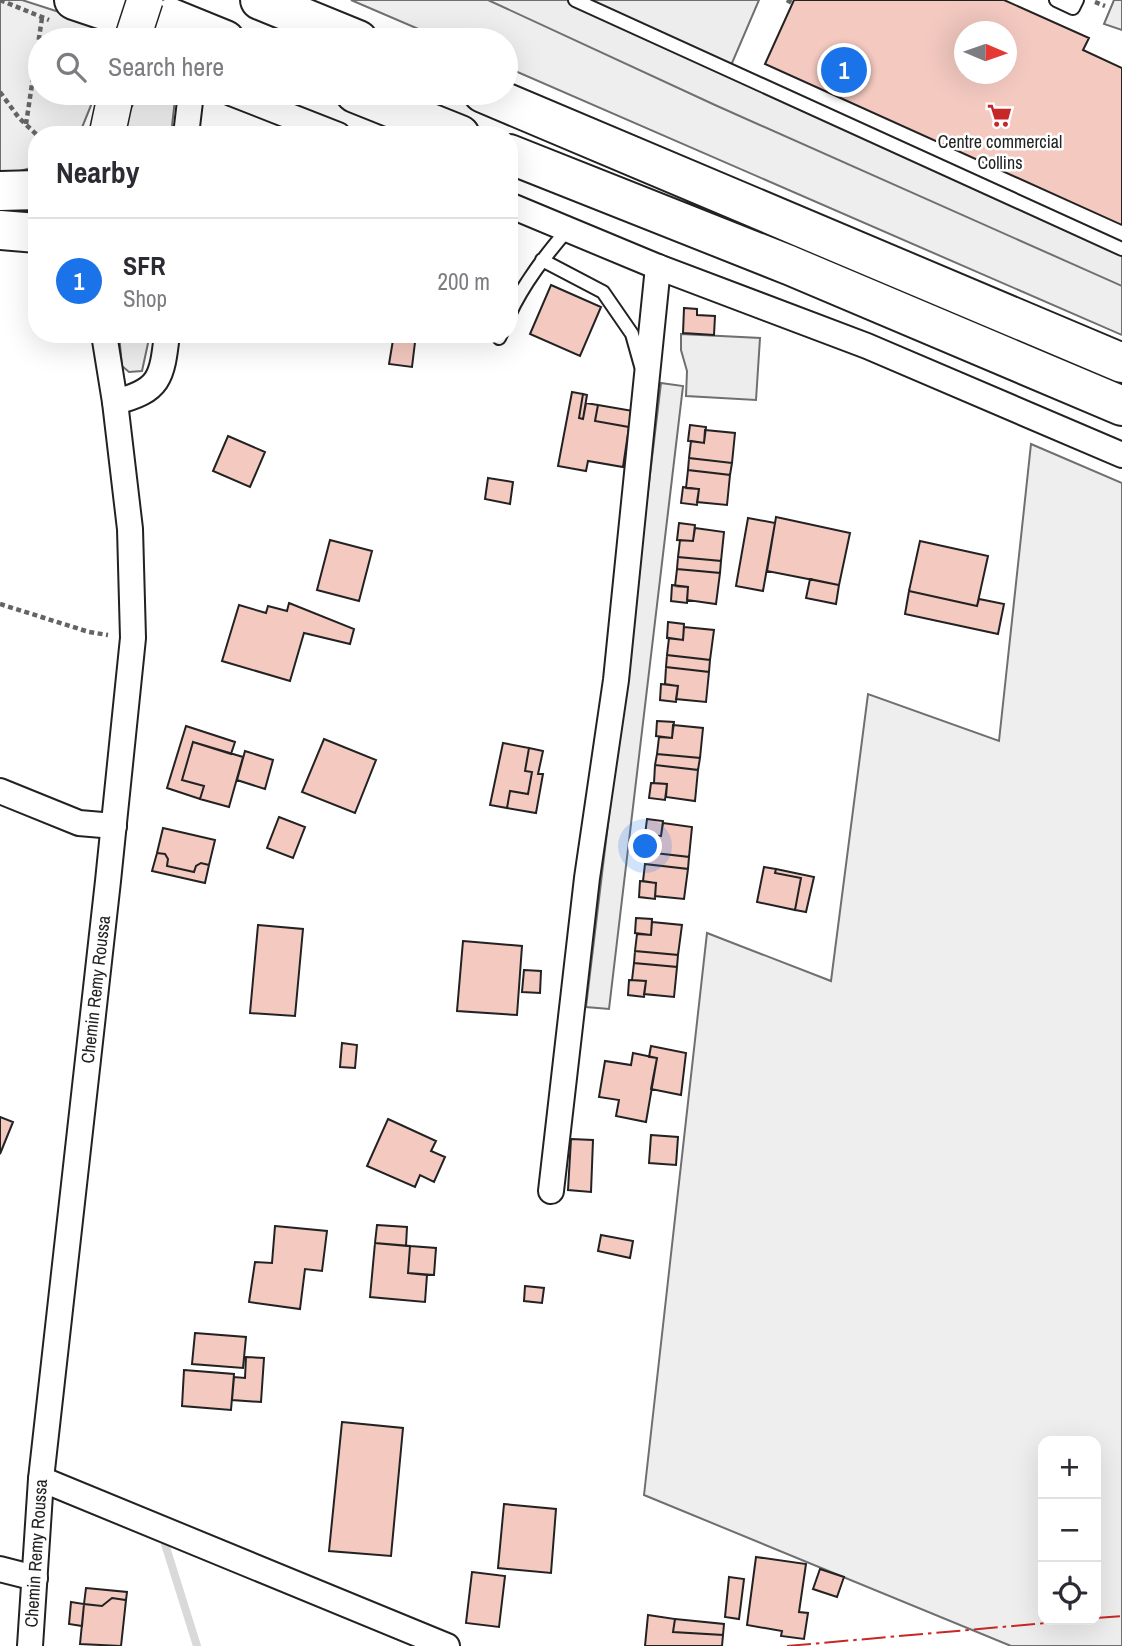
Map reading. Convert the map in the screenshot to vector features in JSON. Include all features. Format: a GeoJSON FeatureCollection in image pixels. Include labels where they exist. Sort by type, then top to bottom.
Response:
{"type":"FeatureCollection","features":[{"type":"Feature","properties":{"kind":"highway"},"geometry":{"type":"LineString","coordinates":[[127,0],[196,28]]}},
{"type":"Feature","properties":{"kind":"highway"},"geometry":{"type":"LineString","coordinates":[[260,0],[329,28]]}},
{"type":"Feature","properties":{"kind":"highway"},"geometry":{"type":"LineString","coordinates":[[302,0],[353,28]]}},
{"type":"Feature","properties":{"kind":"highway"},"geometry":{"type":"LineString","coordinates":[[58,9],[141,28]]}},
{"type":"Feature","properties":{"kind":"highway"},"geometry":{"type":"LineString","coordinates":[[385,105],[438,126]]}},
{"type":"Feature","properties":{"kind":"highway"},"geometry":{"type":"LineString","coordinates":[[511,105],[1122,363]]}},
{"type":"Feature","properties":{"kind":"highway"},"geometry":{"type":"LineString","coordinates":[[518,158],[789,265],[1122,406]]}},
{"type":"Feature","properties":{"kind":"highway"},"geometry":{"type":"LineString","coordinates":[[0,191],[28,190]]}},
{"type":"Feature","properties":{"kind":"highway"},"geometry":{"type":"LineString","coordinates":[[0,230],[28,232]]}},
{"type":"Feature","properties":{"kind":"main road"},"geometry":{"type":"LineString","coordinates":[[136,28],[145,0]]}},
{"type":"Feature","properties":{"kind":"main road"},"geometry":{"type":"LineString","coordinates":[[109,126],[113,105]]}},
{"type":"Feature","properties":{"kind":"street"},"geometry":{"type":"LineString","coordinates":[[187,126],[190,105]]}},
{"type":"Feature","properties":{"kind":"street"},"geometry":{"type":"LineString","coordinates":[[262,105],[315,126]]}},
{"type":"Feature","properties":{"kind":"street"},"geometry":{"type":"LineString","coordinates":[[518,209],[658,267],[867,346],[1122,455]]}},
{"type":"Feature","properties":{"kind":"street"},"geometry":{"type":"LineString","coordinates":[[551,1191],[587,878],[616,680],[658,267]]}},
{"type":"Feature","properties":{"kind":"street","name":"Chemin Remy Roussa"},"geometry":{"type":"LineString","coordinates":[[30,1646],[41,1479],[133,638],[130,529],[105,343]]}},
{"type":"Feature","properties":{"kind":"street"},"geometry":{"type":"LineString","coordinates":[[115,402],[138,396],[152,388],[161,369],[165,343]]}},
{"type":"Feature","properties":{"kind":"street"},"geometry":{"type":"LineString","coordinates":[[0,792],[79,823],[114,827]]}},
{"type":"Feature","properties":{"kind":"street"},"geometry":{"type":"LineString","coordinates":[[41,1479],[447,1646]]}},
{"type":"Feature","properties":{"kind":"street"},"geometry":{"type":"LineString","coordinates":[[0,1569],[35,1578]]}},
{"type":"Feature","properties":{"kind":"lane"},"geometry":{"type":"LineString","coordinates":[[575,0],[1122,250]]}},
{"type":"Feature","properties":{"kind":"lane"},"geometry":{"type":"LineString","coordinates":[[1056,0],[1073,8],[1077,0]]}},
{"type":"Feature","properties":{"kind":"lane"},"geometry":{"type":"LineString","coordinates":[[518,297],[542,260],[568,229]]}},
{"type":"Feature","properties":{"kind":"lane"},"geometry":{"type":"LineString","coordinates":[[542,260],[604,292],[632,334],[647,389]]}},
{"type":"Feature","properties":{"kind":"path"},"geometry":{"type":"LineString","coordinates":[[53,28],[58,9]]}},
{"type":"Feature","properties":{"kind":"path"},"geometry":{"type":"LineString","coordinates":[[0,92],[26,124],[31,105]]}},
{"type":"Feature","properties":{"kind":"path"},"geometry":{"type":"LineString","coordinates":[[0,604],[89,632],[133,638]]}},
{"type":"Feature","properties":{"kind":"shaded area"},"geometry":{"type":"Polygon","coordinates":[[[0,0],[22,0],[109,28],[28,28],[28,105],[91,105],[83,126],[28,126],[28,169],[0,177],[0,0]]]}},
{"type":"Feature","properties":{"kind":"shaded area"},"geometry":{"type":"Polygon","coordinates":[[[351,0],[492,0],[1122,285],[1122,335],[518,72],[518,28],[416,28],[351,0]]]}},
{"type":"Feature","properties":{"kind":"shaded area"},"geometry":{"type":"Polygon","coordinates":[[[488,0],[759,0],[729,70],[1122,250],[1122,286],[715,105],[488,0]]]}},
{"type":"Feature","properties":{"kind":"shaded area"},"geometry":{"type":"Polygon","coordinates":[[[1114,0],[1122,0],[1122,30],[1104,24],[1114,0]]]}},
{"type":"Feature","properties":{"kind":"shaded area"},"geometry":{"type":"Polygon","coordinates":[[[133,105],[174,105],[172,126],[123,126],[133,105]]]}},
{"type":"Feature","properties":{"kind":"shaded area"},"geometry":{"type":"Polygon","coordinates":[[[681,334],[760,338],[756,400],[686,396],[687,371],[681,350],[681,334]]]}},
{"type":"Feature","properties":{"kind":"shaded area"},"geometry":{"type":"Polygon","coordinates":[[[120,343],[148,343],[142,371],[129,372],[122,366],[120,343]]]}},
{"type":"Feature","properties":{"kind":"shaded area"},"geometry":{"type":"Polygon","coordinates":[[[661,383],[683,386],[609,1009],[586,1007],[661,383]]]}},
{"type":"Feature","properties":{"kind":"shaded area"},"geometry":{"type":"Polygon","coordinates":[[[1031,444],[1122,483],[1122,1646],[1011,1646],[644,1495],[707,933],[831,981],[868,694],[999,741],[1031,444]]]}},
{"type":"Feature","properties":{"kind":"building","name":"Centre commercial Collins"},"geometry":{"type":"Polygon","coordinates":[[[794,0],[1004,0],[1089,38],[1083,50],[1122,68],[1122,225],[765,64],[794,0]]]}},
{"type":"Feature","properties":{"kind":"building"},"geometry":{"type":"Polygon","coordinates":[[[551,285],[601,307],[580,356],[530,334],[551,285]]]}},
{"type":"Feature","properties":{"kind":"building"},"geometry":{"type":"Polygon","coordinates":[[[684,308],[697,309],[697,315],[715,316],[714,335],[683,333],[684,308]]]}},
{"type":"Feature","properties":{"kind":"building"},"geometry":{"type":"Polygon","coordinates":[[[392,343],[415,343],[412,367],[389,364],[392,343]]]}},
{"type":"Feature","properties":{"kind":"building"},"geometry":{"type":"Polygon","coordinates":[[[572,392],[583,394],[579,418],[583,419],[586,403],[598,405],[595,421],[629,427],[623,467],[588,461],[586,471],[558,466],[572,392]]]}},
{"type":"Feature","properties":{"kind":"building"},"geometry":{"type":"Polygon","coordinates":[[[583,394],[587,395],[583,419],[579,418],[583,394]]]}},
{"type":"Feature","properties":{"kind":"building"},"geometry":{"type":"Polygon","coordinates":[[[598,405],[633,411],[629,427],[595,421],[598,405]]]}},
{"type":"Feature","properties":{"kind":"building"},"geometry":{"type":"Polygon","coordinates":[[[690,425],[706,427],[704,443],[688,441],[690,425]]]}},
{"type":"Feature","properties":{"kind":"building"},"geometry":{"type":"Polygon","coordinates":[[[705,430],[735,433],[732,463],[689,458],[691,441],[704,443],[705,430]]]}},
{"type":"Feature","properties":{"kind":"building"},"geometry":{"type":"Polygon","coordinates":[[[228,436],[265,452],[250,487],[213,471],[228,436]]]}},
{"type":"Feature","properties":{"kind":"building"},"geometry":{"type":"Polygon","coordinates":[[[689,458],[732,463],[730,475],[688,470],[689,458]]]}},
{"type":"Feature","properties":{"kind":"building"},"geometry":{"type":"Polygon","coordinates":[[[688,470],[730,475],[727,505],[697,502],[699,489],[686,488],[688,470]]]}},
{"type":"Feature","properties":{"kind":"building"},"geometry":{"type":"Polygon","coordinates":[[[488,478],[513,482],[510,504],[485,499],[488,478]]]}},
{"type":"Feature","properties":{"kind":"building"},"geometry":{"type":"Polygon","coordinates":[[[683,487],[699,489],[697,505],[681,503],[683,487]]]}},
{"type":"Feature","properties":{"kind":"building"},"geometry":{"type":"Polygon","coordinates":[[[776,517],[850,533],[839,585],[767,571],[776,517]]]}},
{"type":"Feature","properties":{"kind":"building"},"geometry":{"type":"Polygon","coordinates":[[[748,518],[775,523],[763,591],[736,586],[748,518]]]}},
{"type":"Feature","properties":{"kind":"building"},"geometry":{"type":"Polygon","coordinates":[[[679,523],[695,525],[693,541],[677,540],[679,523]]]}},
{"type":"Feature","properties":{"kind":"building"},"geometry":{"type":"Polygon","coordinates":[[[695,528],[724,532],[721,561],[678,557],[680,540],[693,541],[695,528]]]}},
{"type":"Feature","properties":{"kind":"building"},"geometry":{"type":"Polygon","coordinates":[[[330,540],[372,551],[359,601],[317,590],[330,540]]]}},
{"type":"Feature","properties":{"kind":"building"},"geometry":{"type":"Polygon","coordinates":[[[920,541],[988,556],[977,606],[909,591],[920,541]]]}},
{"type":"Feature","properties":{"kind":"building"},"geometry":{"type":"Polygon","coordinates":[[[678,557],[721,561],[720,573],[677,569],[678,557]]]}},
{"type":"Feature","properties":{"kind":"building"},"geometry":{"type":"Polygon","coordinates":[[[677,569],[720,573],[716,604],[687,600],[688,587],[675,586],[677,569]]]}},
{"type":"Feature","properties":{"kind":"building"},"geometry":{"type":"Polygon","coordinates":[[[810,579],[839,585],[836,604],[806,598],[810,579]]]}},
{"type":"Feature","properties":{"kind":"building"},"geometry":{"type":"Polygon","coordinates":[[[672,585],[688,587],[687,603],[671,601],[672,585]]]}},
{"type":"Feature","properties":{"kind":"building"},"geometry":{"type":"Polygon","coordinates":[[[909,591],[977,606],[979,599],[1004,604],[998,634],[905,614],[909,591]]]}},
{"type":"Feature","properties":{"kind":"building"},"geometry":{"type":"Polygon","coordinates":[[[289,603],[354,629],[350,644],[304,633],[290,681],[222,661],[239,605],[266,613],[268,606],[287,611],[289,603]]]}},
{"type":"Feature","properties":{"kind":"building"},"geometry":{"type":"Polygon","coordinates":[[[668,622],[684,624],[683,640],[667,638],[668,622]]]}},
{"type":"Feature","properties":{"kind":"building"},"geometry":{"type":"Polygon","coordinates":[[[684,627],[714,630],[710,660],[667,655],[669,638],[683,640],[684,627]]]}},
{"type":"Feature","properties":{"kind":"building"},"geometry":{"type":"Polygon","coordinates":[[[667,655],[710,660],[709,672],[666,667],[667,655]]]}},
{"type":"Feature","properties":{"kind":"building"},"geometry":{"type":"Polygon","coordinates":[[[666,667],[709,672],[706,702],[676,699],[678,686],[665,684],[666,667]]]}},
{"type":"Feature","properties":{"kind":"building"},"geometry":{"type":"Polygon","coordinates":[[[661,684],[678,686],[676,702],[660,700],[661,684]]]}},
{"type":"Feature","properties":{"kind":"building"},"geometry":{"type":"Polygon","coordinates":[[[657,721],[674,722],[672,738],[656,736],[657,721]]]}},
{"type":"Feature","properties":{"kind":"building"},"geometry":{"type":"Polygon","coordinates":[[[673,725],[703,728],[700,758],[657,754],[659,737],[672,738],[673,725]]]}},
{"type":"Feature","properties":{"kind":"building"},"geometry":{"type":"Polygon","coordinates":[[[186,726],[235,742],[231,754],[193,742],[182,780],[204,786],[200,799],[167,788],[186,726]]]}},
{"type":"Feature","properties":{"kind":"building"},"geometry":{"type":"Polygon","coordinates":[[[324,739],[376,760],[355,813],[302,792],[324,739]]]}},
{"type":"Feature","properties":{"kind":"building"},"geometry":{"type":"Polygon","coordinates":[[[193,742],[243,757],[229,807],[200,799],[204,786],[182,780],[193,742]]]}},
{"type":"Feature","properties":{"kind":"building"},"geometry":{"type":"Polygon","coordinates":[[[503,743],[529,748],[525,771],[532,772],[528,794],[510,791],[507,808],[490,805],[503,743]]]}},
{"type":"Feature","properties":{"kind":"building"},"geometry":{"type":"Polygon","coordinates":[[[529,748],[543,751],[538,774],[543,774],[536,813],[507,808],[510,791],[528,794],[532,772],[525,771],[529,748]]]}},
{"type":"Feature","properties":{"kind":"building"},"geometry":{"type":"Polygon","coordinates":[[[245,751],[273,760],[265,789],[237,780],[245,751]]]}},
{"type":"Feature","properties":{"kind":"building"},"geometry":{"type":"Polygon","coordinates":[[[657,754],[700,758],[698,770],[655,765],[657,754]]]}},
{"type":"Feature","properties":{"kind":"building"},"geometry":{"type":"Polygon","coordinates":[[[655,765],[698,770],[695,801],[666,797],[667,784],[654,783],[655,765]]]}},
{"type":"Feature","properties":{"kind":"building"},"geometry":{"type":"Polygon","coordinates":[[[651,783],[667,784],[665,800],[649,798],[651,783]]]}},
{"type":"Feature","properties":{"kind":"building"},"geometry":{"type":"Polygon","coordinates":[[[279,817],[305,827],[293,858],[267,848],[279,817]]]}},
{"type":"Feature","properties":{"kind":"building"},"geometry":{"type":"Polygon","coordinates":[[[647,819],[663,821],[661,836],[645,835],[647,819]]]}},
{"type":"Feature","properties":{"kind":"building"},"geometry":{"type":"Polygon","coordinates":[[[663,823],[692,827],[689,857],[646,852],[648,835],[661,836],[663,823]]]}},
{"type":"Feature","properties":{"kind":"building"},"geometry":{"type":"Polygon","coordinates":[[[163,828],[215,840],[209,865],[201,863],[196,866],[194,872],[167,866],[168,859],[165,854],[157,853],[163,828]]]}},
{"type":"Feature","properties":{"kind":"building"},"geometry":{"type":"Polygon","coordinates":[[[646,852],[689,857],[688,869],[645,864],[646,852]]]}},
{"type":"Feature","properties":{"kind":"building"},"geometry":{"type":"Polygon","coordinates":[[[157,853],[165,854],[168,859],[167,866],[194,872],[196,866],[201,863],[209,865],[205,883],[152,871],[157,853]]]}},
{"type":"Feature","properties":{"kind":"building"},"geometry":{"type":"Polygon","coordinates":[[[645,864],[688,869],[684,899],[655,896],[656,883],[643,881],[645,864]]]}},
{"type":"Feature","properties":{"kind":"building"},"geometry":{"type":"Polygon","coordinates":[[[764,867],[776,869],[775,873],[801,878],[795,910],[757,902],[764,867]]]}},
{"type":"Feature","properties":{"kind":"building"},"geometry":{"type":"Polygon","coordinates":[[[776,869],[814,877],[806,912],[795,910],[801,878],[775,873],[776,869]]]}},
{"type":"Feature","properties":{"kind":"building"},"geometry":{"type":"Polygon","coordinates":[[[640,881],[656,883],[655,899],[639,897],[640,881]]]}},
{"type":"Feature","properties":{"kind":"building"},"geometry":{"type":"Polygon","coordinates":[[[636,918],[652,919],[651,935],[635,933],[636,918]]]}},
{"type":"Feature","properties":{"kind":"building"},"geometry":{"type":"Polygon","coordinates":[[[652,922],[682,925],[678,955],[635,951],[637,934],[651,935],[652,922]]]}},
{"type":"Feature","properties":{"kind":"building"},"geometry":{"type":"Polygon","coordinates":[[[258,925],[303,929],[295,1016],[250,1013],[258,925]]]}},
{"type":"Feature","properties":{"kind":"building"},"geometry":{"type":"Polygon","coordinates":[[[463,941],[522,946],[517,1015],[457,1011],[463,941]]]}},
{"type":"Feature","properties":{"kind":"building"},"geometry":{"type":"Polygon","coordinates":[[[635,951],[678,955],[677,967],[634,963],[635,951]]]}},
{"type":"Feature","properties":{"kind":"building"},"geometry":{"type":"Polygon","coordinates":[[[634,963],[677,967],[674,997],[644,994],[646,981],[632,980],[634,963]]]}},
{"type":"Feature","properties":{"kind":"building"},"geometry":{"type":"Polygon","coordinates":[[[524,970],[541,971],[540,993],[522,992],[524,970]]]}},
{"type":"Feature","properties":{"kind":"building"},"geometry":{"type":"Polygon","coordinates":[[[629,980],[646,981],[644,997],[628,995],[629,980]]]}},
{"type":"Feature","properties":{"kind":"building"},"geometry":{"type":"Polygon","coordinates":[[[342,1043],[357,1045],[355,1068],[340,1067],[342,1043]]]}},
{"type":"Feature","properties":{"kind":"building"},"geometry":{"type":"Polygon","coordinates":[[[651,1046],[686,1053],[681,1095],[651,1089],[657,1058],[649,1057],[651,1046]]]}},
{"type":"Feature","properties":{"kind":"building"},"geometry":{"type":"Polygon","coordinates":[[[633,1053],[657,1058],[646,1122],[616,1116],[619,1100],[599,1097],[605,1061],[631,1065],[633,1053]]]}},
{"type":"Feature","properties":{"kind":"building"},"geometry":{"type":"Polygon","coordinates":[[[0,1117],[13,1122],[0,1154],[0,1117]]]}},
{"type":"Feature","properties":{"kind":"building"},"geometry":{"type":"Polygon","coordinates":[[[388,1119],[436,1141],[431,1151],[445,1157],[434,1182],[420,1175],[415,1187],[367,1166],[388,1119]]]}},
{"type":"Feature","properties":{"kind":"building"},"geometry":{"type":"Polygon","coordinates":[[[651,1135],[678,1137],[676,1165],[649,1163],[651,1135]]]}},
{"type":"Feature","properties":{"kind":"building"},"geometry":{"type":"Polygon","coordinates":[[[571,1139],[593,1140],[591,1192],[568,1190],[571,1139]]]}},
{"type":"Feature","properties":{"kind":"building"},"geometry":{"type":"Polygon","coordinates":[[[377,1225],[407,1227],[406,1246],[375,1243],[377,1225]]]}},
{"type":"Feature","properties":{"kind":"building"},"geometry":{"type":"Polygon","coordinates":[[[275,1226],[327,1231],[322,1271],[305,1269],[300,1309],[249,1302],[255,1262],[272,1263],[275,1226]]]}},
{"type":"Feature","properties":{"kind":"building"},"geometry":{"type":"Polygon","coordinates":[[[601,1235],[633,1241],[630,1258],[598,1251],[601,1235]]]}},
{"type":"Feature","properties":{"kind":"building"},"geometry":{"type":"Polygon","coordinates":[[[375,1243],[410,1246],[408,1273],[427,1275],[425,1302],[370,1297],[375,1243]]]}},
{"type":"Feature","properties":{"kind":"building"},"geometry":{"type":"Polygon","coordinates":[[[410,1246],[436,1248],[434,1275],[408,1273],[410,1246]]]}},
{"type":"Feature","properties":{"kind":"building"},"geometry":{"type":"Polygon","coordinates":[[[525,1286],[544,1288],[542,1303],[524,1301],[525,1286]]]}},
{"type":"Feature","properties":{"kind":"building"},"geometry":{"type":"Polygon","coordinates":[[[195,1333],[246,1337],[243,1368],[192,1364],[195,1333]]]}},
{"type":"Feature","properties":{"kind":"building"},"geometry":{"type":"Polygon","coordinates":[[[246,1357],[264,1358],[261,1402],[232,1400],[234,1377],[245,1378],[246,1357]]]}},
{"type":"Feature","properties":{"kind":"building"},"geometry":{"type":"Polygon","coordinates":[[[184,1370],[234,1374],[231,1410],[182,1406],[184,1370]]]}},
{"type":"Feature","properties":{"kind":"building"},"geometry":{"type":"Polygon","coordinates":[[[342,1422],[403,1428],[391,1556],[329,1551],[342,1422]]]}},
{"type":"Feature","properties":{"kind":"building"},"geometry":{"type":"Polygon","coordinates":[[[504,1504],[556,1509],[551,1573],[498,1568],[504,1504]]]}},
{"type":"Feature","properties":{"kind":"building"},"geometry":{"type":"Polygon","coordinates":[[[756,1557],[806,1564],[799,1612],[808,1613],[804,1639],[781,1636],[782,1631],[747,1625],[756,1557]]]}},
{"type":"Feature","properties":{"kind":"building"},"geometry":{"type":"Polygon","coordinates":[[[820,1569],[844,1577],[837,1597],[813,1589],[820,1569]]]}},
{"type":"Feature","properties":{"kind":"building"},"geometry":{"type":"Polygon","coordinates":[[[472,1572],[505,1576],[499,1627],[466,1623],[472,1572]]]}},
{"type":"Feature","properties":{"kind":"building"},"geometry":{"type":"Polygon","coordinates":[[[729,1577],[744,1579],[739,1619],[725,1617],[729,1577]]]}},
{"type":"Feature","properties":{"kind":"building"},"geometry":{"type":"Polygon","coordinates":[[[86,1588],[127,1592],[126,1600],[112,1598],[102,1606],[84,1604],[86,1588]]]}},
{"type":"Feature","properties":{"kind":"building"},"geometry":{"type":"Polygon","coordinates":[[[112,1598],[126,1600],[121,1646],[80,1644],[84,1604],[102,1606],[112,1598]]]}},
{"type":"Feature","properties":{"kind":"building"},"geometry":{"type":"Polygon","coordinates":[[[71,1602],[84,1604],[82,1626],[69,1624],[71,1602]]]}},
{"type":"Feature","properties":{"kind":"building"},"geometry":{"type":"Polygon","coordinates":[[[648,1615],[675,1619],[673,1632],[723,1635],[722,1646],[645,1646],[648,1615]]]}},
{"type":"Feature","properties":{"kind":"building"},"geometry":{"type":"Polygon","coordinates":[[[675,1619],[724,1624],[723,1635],[673,1632],[675,1619]]]}},
{"type":"Feature","properties":{"kind":"waterway"},"geometry":{"type":"LineString","coordinates":[[165,1544],[197,1646]]}},
{"type":"Feature","properties":{"kind":"power"},"geometry":{"type":"LineString","coordinates":[[1101,1618],[1122,1616]]}},
{"type":"Feature","properties":{"kind":"power"},"geometry":{"type":"LineString","coordinates":[[787,1646],[1038,1624]]}},
{"type":"Feature","properties":{"kind":"place","name":"SFR"},"geometry":{"type":"Point","coordinates":[844,70]}},
{"type":"Feature","properties":{"kind":"place","name":"Centre commercial Collins"},"geometry":{"type":"Point","coordinates":[1000,115]}}]}
